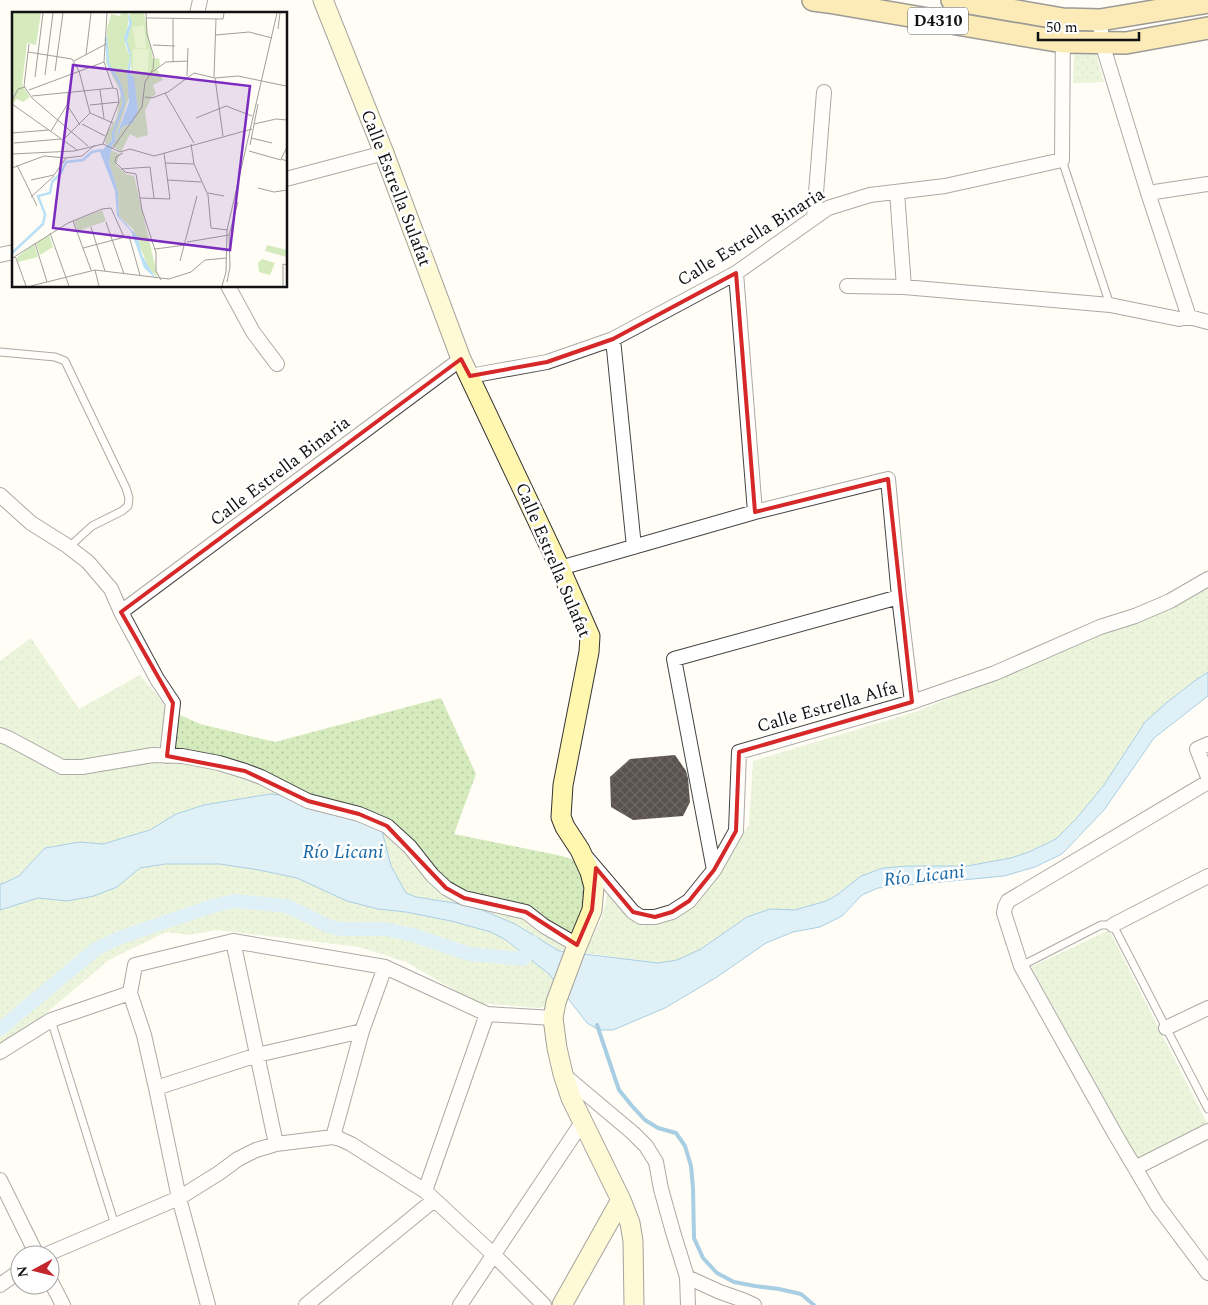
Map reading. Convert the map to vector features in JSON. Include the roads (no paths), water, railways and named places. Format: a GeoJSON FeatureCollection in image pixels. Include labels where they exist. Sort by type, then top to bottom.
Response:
{"type":"FeatureCollection","features":[{"type":"Feature","properties":{"kind":"main road","name":"D4310"},"geometry":{"type":"LineString","coordinates":[[813,0],[1063,42],[1126,42],[1208,28]]}},
{"type":"Feature","properties":{"kind":"main road","name":"D4310"},"geometry":{"type":"LineString","coordinates":[[952,0],[1063,19],[1100,20],[1208,2]]}},
{"type":"Feature","properties":{"kind":"street","name":"Calle Estrella Sulafat"},"geometry":{"type":"LineString","coordinates":[[323,0],[466,368],[590,636],[590,652],[563,785],[561,817],[565,827],[580,850],[590,872],[594,887],[592,910],[554,1010],[556,1048],[571,1098],[621,1200],[630,1223],[633,1241],[634,1305]]}},
{"type":"Feature","properties":{"kind":"street"},"geometry":{"type":"LineString","coordinates":[[1062,160],[1063,19]]}},
{"type":"Feature","properties":{"kind":"street"},"geometry":{"type":"LineString","coordinates":[[1100,20],[1102,43],[1148,193],[1189,317]]}},
{"type":"Feature","properties":{"kind":"street"},"geometry":{"type":"LineString","coordinates":[[814,218],[824,92]]}},
{"type":"Feature","properties":{"kind":"street"},"geometry":{"type":"LineString","coordinates":[[288,177],[384,153]]}},
{"type":"Feature","properties":{"kind":"street","name":"Calle Estrella Binaria"},"geometry":{"type":"LineString","coordinates":[[121,612],[466,368],[547,362],[614,339],[736,272],[828,208],[870,195],[945,186],[1062,160]]}},
{"type":"Feature","properties":{"kind":"street"},"geometry":{"type":"LineString","coordinates":[[1148,193],[1208,184]]}},
{"type":"Feature","properties":{"kind":"street"},"geometry":{"type":"LineString","coordinates":[[897,192],[904,287]]}},
{"type":"Feature","properties":{"kind":"street"},"geometry":{"type":"LineString","coordinates":[[736,272],[755,512]]}},
{"type":"Feature","properties":{"kind":"street"},"geometry":{"type":"LineString","coordinates":[[847,286],[904,287],[1110,305],[1179,319],[1189,317],[1208,322]]}},
{"type":"Feature","properties":{"kind":"street"},"geometry":{"type":"LineString","coordinates":[[229,288],[253,332],[277,364]]}},
{"type":"Feature","properties":{"kind":"street"},"geometry":{"type":"LineString","coordinates":[[614,339],[634,546]]}},
{"type":"Feature","properties":{"kind":"street"},"geometry":{"type":"LineString","coordinates":[[560,568],[755,512],[888,479],[899,597],[912,702]]}},
{"type":"Feature","properties":{"kind":"street"},"geometry":{"type":"LineString","coordinates":[[0,495],[31,523],[69,547],[88,562],[111,589],[121,612],[172,703],[167,756]]}},
{"type":"Feature","properties":{"kind":"street","name":"Calle Estrella Alfa"},"geometry":{"type":"LineString","coordinates":[[580,850],[633,912],[641,917],[655,917],[672,912],[689,901],[714,870],[736,831],[739,752],[912,702],[995,673],[1100,627],[1135,616],[1170,601],[1208,579]]}},
{"type":"Feature","properties":{"kind":"street"},"geometry":{"type":"LineString","coordinates":[[714,870],[674,659],[899,597]]}},
{"type":"Feature","properties":{"kind":"street"},"geometry":{"type":"LineString","coordinates":[[0,735],[62,767],[82,767],[153,755],[182,756],[219,763],[245,771],[308,801],[359,814],[386,826],[410,847],[432,875],[446,888],[464,898],[526,912],[576,948]]}},
{"type":"Feature","properties":{"kind":"street"},"geometry":{"type":"LineString","coordinates":[[1208,744],[1197,749],[1208,777]]}},
{"type":"Feature","properties":{"kind":"street"},"geometry":{"type":"LineString","coordinates":[[1208,782],[1008,901],[1004,913],[1021,966],[1135,1168],[1157,1205],[1208,1273]]}},
{"type":"Feature","properties":{"kind":"street"},"geometry":{"type":"LineString","coordinates":[[1113,925],[1208,876]]}},
{"type":"Feature","properties":{"kind":"street"},"geometry":{"type":"LineString","coordinates":[[233,941],[276,1144]]}},
{"type":"Feature","properties":{"kind":"street"},"geometry":{"type":"LineString","coordinates":[[208,1305],[179,1198],[144,1035],[130,993],[135,965],[233,941],[385,967],[487,1014],[554,1010]]}},
{"type":"Feature","properties":{"kind":"street"},"geometry":{"type":"LineString","coordinates":[[334,1137],[362,1031],[385,967]]}},
{"type":"Feature","properties":{"kind":"street"},"geometry":{"type":"LineString","coordinates":[[0,1052],[51,1020],[130,993]]}},
{"type":"Feature","properties":{"kind":"street"},"geometry":{"type":"LineString","coordinates":[[1166,1028],[1208,1008]]}},
{"type":"Feature","properties":{"kind":"street"},"geometry":{"type":"LineString","coordinates":[[306,1305],[429,1196],[487,1014]]}},
{"type":"Feature","properties":{"kind":"street"},"geometry":{"type":"LineString","coordinates":[[156,1088],[257,1055],[362,1031]]}},
{"type":"Feature","properties":{"kind":"street"},"geometry":{"type":"LineString","coordinates":[[563,1074],[634,1133],[646,1146],[656,1162],[661,1190],[687,1277],[688,1305]]}},
{"type":"Feature","properties":{"kind":"street"},"geometry":{"type":"LineString","coordinates":[[460,1305],[583,1121]]}},
{"type":"Feature","properties":{"kind":"street"},"geometry":{"type":"LineString","coordinates":[[1135,1168],[1208,1131]]}},
{"type":"Feature","properties":{"kind":"street"},"geometry":{"type":"LineString","coordinates":[[60,1249],[179,1198],[238,1159],[256,1150],[276,1144],[334,1137],[351,1144],[429,1196],[494,1255],[544,1305]]}},
{"type":"Feature","properties":{"kind":"street"},"geometry":{"type":"LineString","coordinates":[[0,1180],[32,1245]]}},
{"type":"Feature","properties":{"kind":"street"},"geometry":{"type":"LineString","coordinates":[[562,1305],[621,1200]]}},
{"type":"Feature","properties":{"kind":"street"},"geometry":{"type":"LineString","coordinates":[[687,1277],[754,1305]]}},
{"type":"Feature","properties":{"kind":"lane"},"geometry":{"type":"LineString","coordinates":[[1062,160],[1110,305]]}},
{"type":"Feature","properties":{"kind":"lane"},"geometry":{"type":"LineString","coordinates":[[0,352],[55,356],[65,360],[126,488],[129,498],[128,506],[92,526],[69,547]]}},
{"type":"Feature","properties":{"kind":"lane"},"geometry":{"type":"LineString","coordinates":[[1021,966],[1101,925],[1113,925],[1208,1109]]}},
{"type":"Feature","properties":{"kind":"lane"},"geometry":{"type":"LineString","coordinates":[[51,1020],[115,1225]]}},
{"type":"Feature","properties":{"kind":"water","name":"Río Licani"},"geometry":{"type":"Polygon","coordinates":[[[1208,672],[1208,696],[1154,738],[1104,810],[1062,854],[1035,867],[1004,876],[878,888],[862,895],[842,916],[820,927],[793,932],[766,943],[717,977],[665,1008],[613,1030],[599,1030],[587,1023],[549,974],[506,940],[491,932],[451,921],[406,912],[378,909],[347,901],[297,878],[259,870],[220,864],[165,864],[140,868],[117,887],[94,896],[67,901],[38,898],[0,910],[0,884],[19,876],[45,848],[80,842],[103,844],[150,830],[176,814],[204,805],[270,794],[298,797],[339,807],[382,831],[391,866],[406,893],[416,897],[460,904],[482,910],[515,924],[559,951],[658,963],[677,960],[701,949],[747,917],[770,909],[795,910],[826,901],[837,895],[861,876],[883,868],[967,866],[1011,858],[1056,839],[1076,819],[1104,785],[1145,722],[1166,703],[1208,672]]]}},
{"type":"Feature","properties":{"kind":"waterway"},"geometry":{"type":"LineString","coordinates":[[0,1029],[96,949],[119,938],[162,923],[213,906],[235,901],[287,906],[328,926],[340,929],[385,929],[413,935],[469,954],[523,959],[532,942]]}},
{"type":"Feature","properties":{"kind":"waterway"},"geometry":{"type":"LineString","coordinates":[[597,1025],[619,1090],[645,1120],[658,1128],[676,1133],[685,1146],[691,1166],[694,1238],[703,1258],[717,1273],[734,1282],[801,1294],[814,1305]]}}]}
